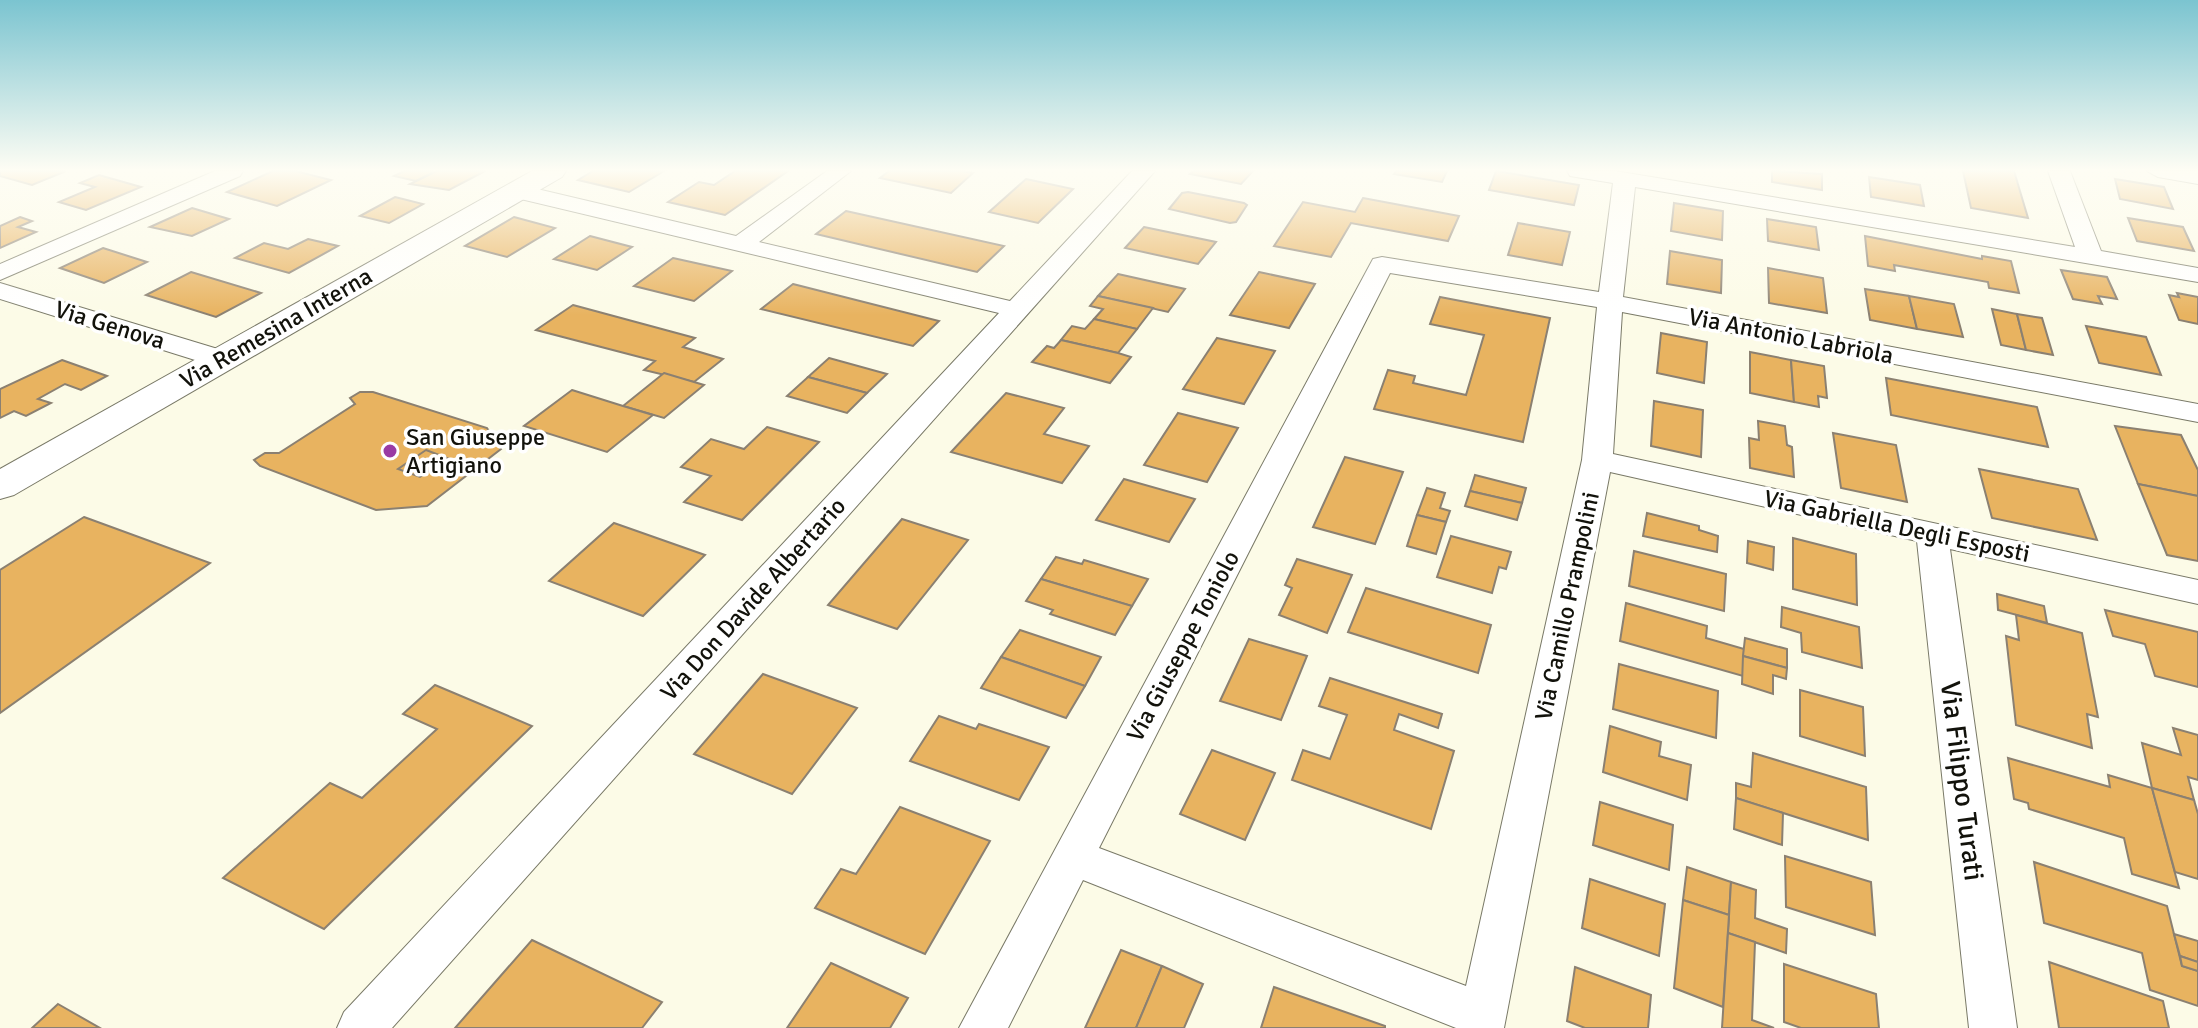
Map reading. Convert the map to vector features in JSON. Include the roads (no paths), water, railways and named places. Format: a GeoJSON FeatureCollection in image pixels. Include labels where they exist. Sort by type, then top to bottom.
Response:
{"type":"FeatureCollection","features":[{"type":"Feature","properties":{"kind":"street"},"geometry":{"type":"LineString","coordinates":[[0,273],[123,219]]}},
{"type":"Feature","properties":{"kind":"street","name":"Via Remesina Interna"},"geometry":{"type":"LineString","coordinates":[[0,486],[467,219]]}},
{"type":"Feature","properties":{"kind":"street"},"geometry":{"type":"LineString","coordinates":[[629,219],[1017,310]]}},
{"type":"Feature","properties":{"kind":"street"},"geometry":{"type":"LineString","coordinates":[[738,246],[775,219]]}},
{"type":"Feature","properties":{"kind":"street","name":"Via Don Davide Albertario"},"geometry":{"type":"LineString","coordinates":[[361,1028],[1100,219]]}},
{"type":"Feature","properties":{"kind":"street","name":"Via Camillo Prampolini"},"geometry":{"type":"LineString","coordinates":[[1481,1022],[1597,460],[1620,219]]}},
{"type":"Feature","properties":{"kind":"street"},"geometry":{"type":"LineString","coordinates":[[1858,219],[2198,275]]}},
{"type":"Feature","properties":{"kind":"street"},"geometry":{"type":"LineString","coordinates":[[2077,219],[2091,258]]}},
{"type":"Feature","properties":{"kind":"street","name":"Via Antonio Labriola"},"geometry":{"type":"LineString","coordinates":[[1382,264],[1610,302],[2198,413]]}},
{"type":"Feature","properties":{"kind":"street","name":"Via Giuseppe Toniolo"},"geometry":{"type":"LineString","coordinates":[[983,1028],[1382,264]]}},
{"type":"Feature","properties":{"kind":"street","name":"Via Genova"},"geometry":{"type":"LineString","coordinates":[[0,291],[221,359]]}},
{"type":"Feature","properties":{"kind":"street","name":"Via Gabriella Degli Esposti"},"geometry":{"type":"LineString","coordinates":[[1597,460],[2198,592]]}},
{"type":"Feature","properties":{"kind":"street","name":"Via Filippo Turati"},"geometry":{"type":"LineString","coordinates":[[1932,533],[1993,1028]]}},
{"type":"Feature","properties":{"kind":"street"},"geometry":{"type":"LineString","coordinates":[[1073,857],[1481,1022]]}},
{"type":"Feature","properties":{"kind":"place","name":"San Giuseppe Artigiano"},"geometry":{"type":"Point","coordinates":[390,451]}}]}
